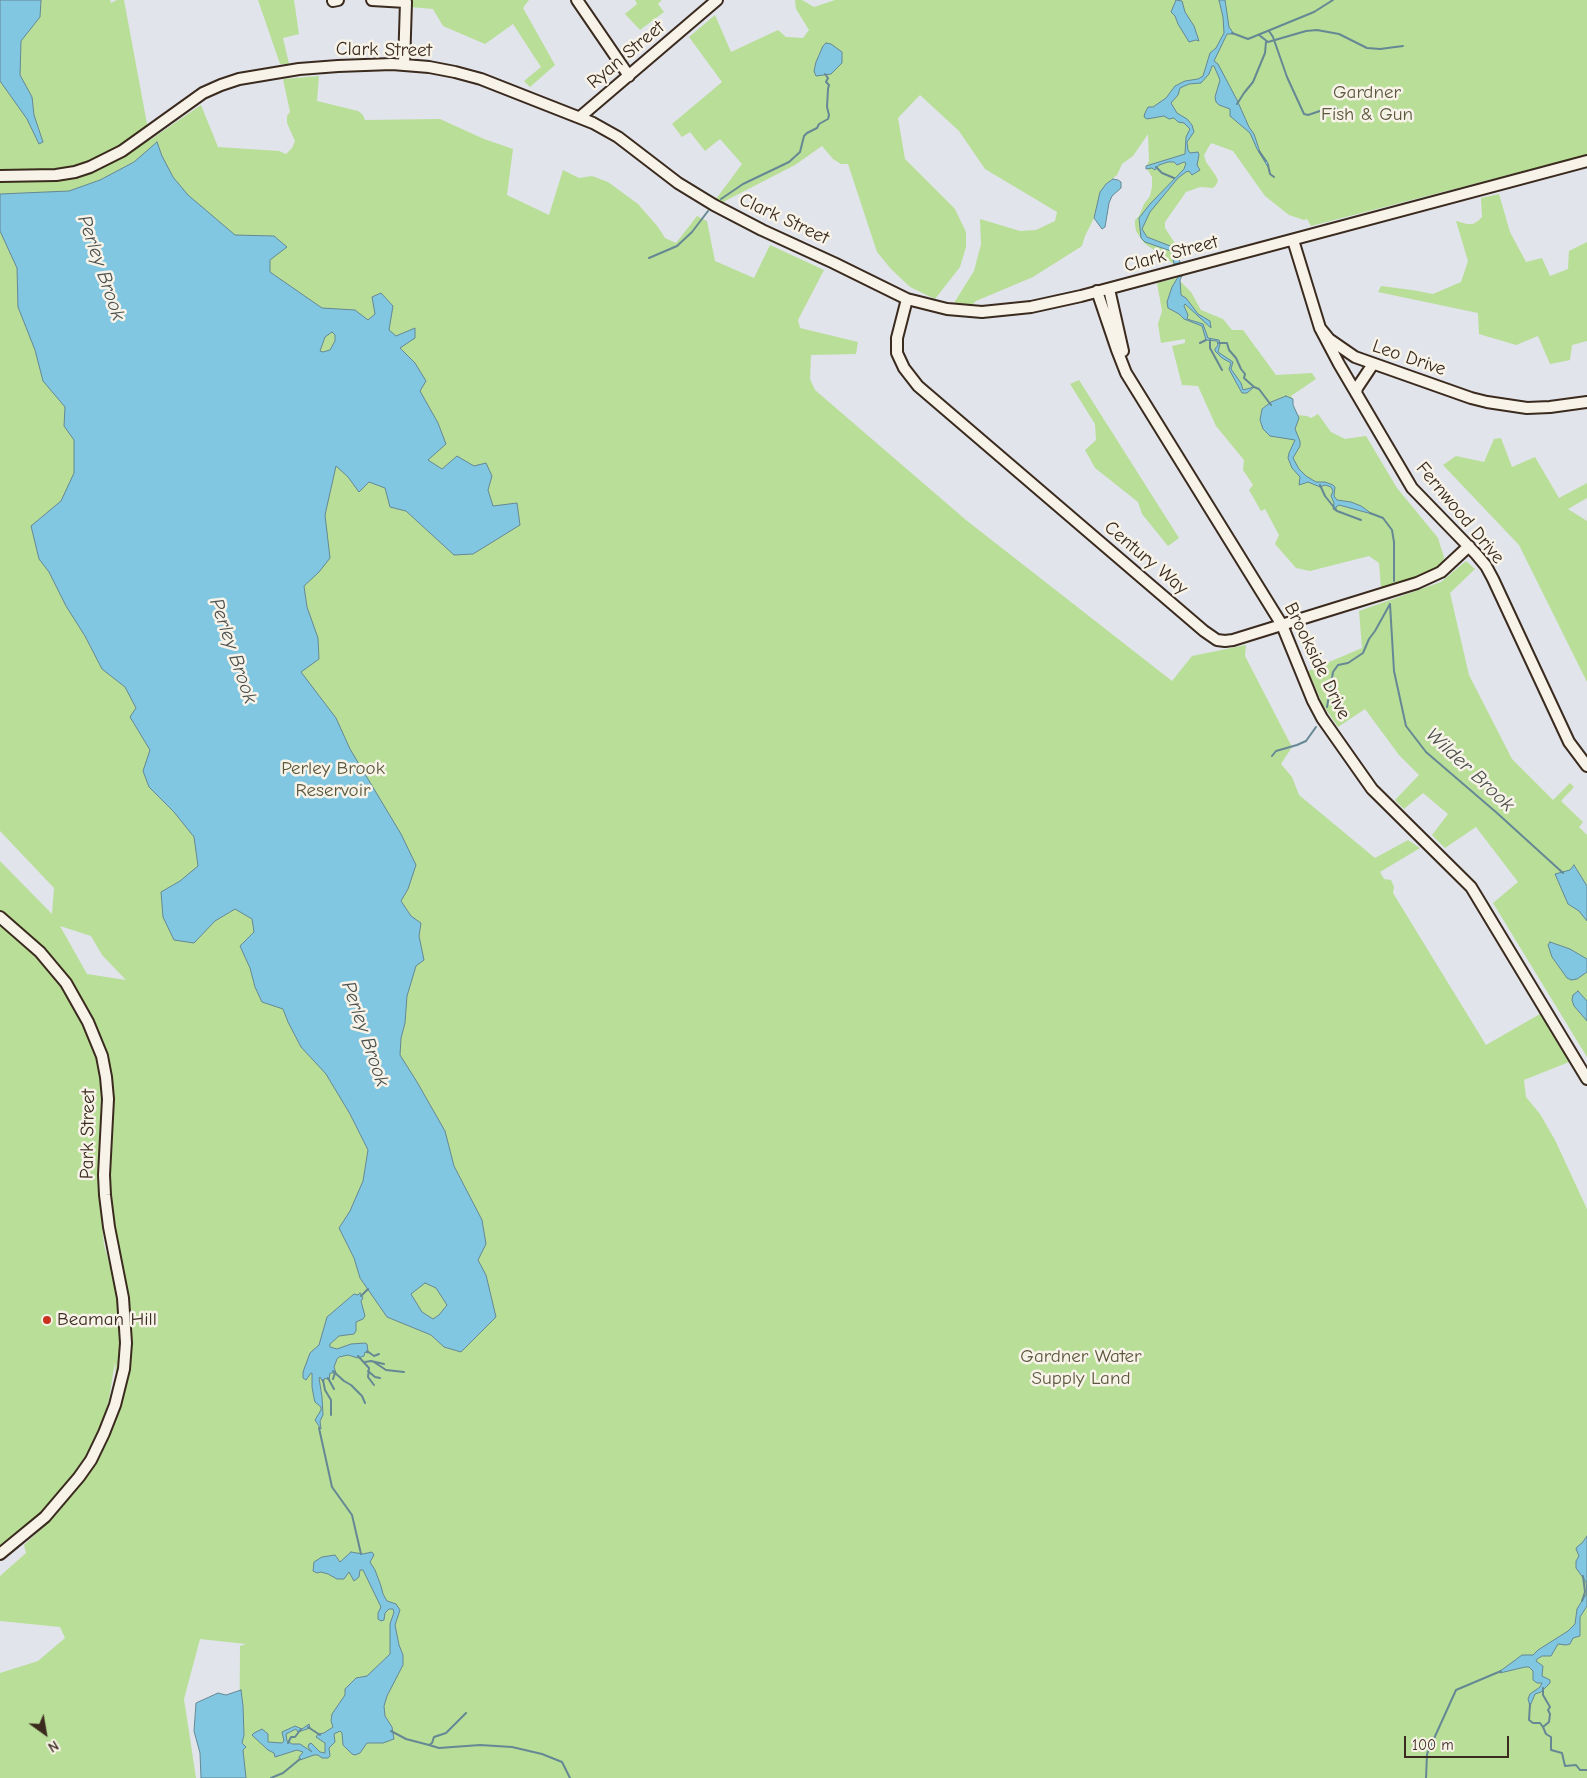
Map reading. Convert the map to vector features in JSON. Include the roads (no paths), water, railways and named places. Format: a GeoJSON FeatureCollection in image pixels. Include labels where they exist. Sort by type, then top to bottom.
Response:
{"type":"FeatureCollection","features":[{"type":"Feature","properties":{"kind":"street"},"geometry":{"type":"LineString","coordinates":[[372,0],[406,2],[404,65]]}},
{"type":"Feature","properties":{"kind":"street"},"geometry":{"type":"LineString","coordinates":[[577,0],[629,76]]}},
{"type":"Feature","properties":{"kind":"street","name":"Ryan Street"},"geometry":{"type":"LineString","coordinates":[[580,117],[717,0]]}},
{"type":"Feature","properties":{"kind":"street","name":"Clark Street"},"geometry":{"type":"LineString","coordinates":[[0,176],[56,175],[90,168],[122,151],[203,93],[233,80],[256,75],[338,66],[404,65],[438,68],[473,76],[580,117],[618,137],[678,183],[714,205],[907,299],[955,310],[989,312],[1031,307],[1109,289],[1587,161]]}},
{"type":"Feature","properties":{"kind":"street","name":"Leo Drive"},"geometry":{"type":"LineString","coordinates":[[1293,240],[1320,328],[1329,339],[1348,353],[1373,364],[1487,402],[1526,408],[1587,402]]}},
{"type":"Feature","properties":{"kind":"street","name":"Brookside Drive"},"geometry":{"type":"LineString","coordinates":[[1109,289],[1124,352],[1137,391]]}},
{"type":"Feature","properties":{"kind":"street","name":"Brookside Drive"},"geometry":{"type":"LineString","coordinates":[[1097,292],[1120,359],[1137,391],[1282,625],[1322,718],[1372,789],[1471,887],[1587,1079]]}},
{"type":"Feature","properties":{"kind":"street","name":"Century Way"},"geometry":{"type":"LineString","coordinates":[[907,299],[897,338],[897,353],[904,368],[918,386],[1217,640],[1225,642],[1233,640],[1430,578],[1440,572],[1469,546]]}},
{"type":"Feature","properties":{"kind":"street","name":"Fernwood Drive"},"geometry":{"type":"LineString","coordinates":[[1320,328],[1412,488],[1486,566],[1569,742],[1587,766]]}},
{"type":"Feature","properties":{"kind":"street"},"geometry":{"type":"LineString","coordinates":[[1356,393],[1357,388],[1373,364]]}},
{"type":"Feature","properties":{"kind":"street","name":"Park Street"},"geometry":{"type":"LineString","coordinates":[[0,917],[40,952],[66,983],[88,1022],[102,1056],[108,1099],[104,1175],[105,1195],[126,1324],[125,1362],[120,1386],[104,1433],[85,1469],[45,1516],[0,1554]]}},
{"type":"Feature","properties":{"kind":"water"},"geometry":{"type":"Polygon","coordinates":[[[0,0],[41,0],[40,17],[21,41],[20,75],[32,97],[34,115],[43,142],[39,144],[27,119],[0,81],[0,0]]]}},
{"type":"Feature","properties":{"kind":"water"},"geometry":{"type":"Polygon","coordinates":[[[1176,0],[1182,1],[1185,12],[1194,26],[1199,41],[1189,42],[1171,12],[1176,0]]]}},
{"type":"Feature","properties":{"kind":"water"},"geometry":{"type":"Polygon","coordinates":[[[1219,0],[1225,0],[1229,27],[1234,34],[1227,34],[1214,61],[1218,64],[1237,100],[1254,134],[1260,152],[1268,163],[1268,167],[1257,149],[1250,133],[1230,116],[1230,109],[1216,102],[1215,97],[1220,80],[1214,66],[1212,66],[1209,74],[1201,83],[1189,84],[1180,88],[1178,95],[1171,103],[1177,113],[1187,119],[1192,125],[1194,132],[1187,142],[1188,150],[1190,153],[1198,152],[1197,165],[1200,170],[1192,175],[1189,171],[1186,172],[1178,178],[1150,212],[1142,229],[1147,237],[1173,247],[1178,251],[1180,263],[1174,264],[1171,251],[1145,242],[1141,238],[1139,218],[1184,169],[1186,163],[1177,165],[1174,162],[1168,162],[1159,165],[1155,170],[1152,168],[1146,169],[1146,166],[1185,154],[1186,137],[1190,129],[1184,123],[1178,122],[1174,118],[1169,119],[1164,116],[1147,119],[1144,117],[1148,107],[1153,107],[1166,98],[1175,86],[1203,76],[1210,53],[1216,48],[1224,33],[1219,0]]]}},
{"type":"Feature","properties":{"kind":"water"},"geometry":{"type":"Polygon","coordinates":[[[826,43],[831,44],[842,52],[842,63],[831,74],[816,76],[814,71],[816,62],[826,43]]]}},
{"type":"Feature","properties":{"kind":"water","name":"Perley Brook Reservoir"},"geometry":{"type":"Polygon","coordinates":[[[157,142],[173,177],[188,195],[235,235],[274,236],[287,247],[270,260],[270,272],[322,308],[355,310],[368,320],[375,314],[372,297],[381,293],[393,306],[389,330],[396,336],[415,328],[415,338],[400,348],[415,363],[426,381],[420,391],[438,423],[446,444],[428,460],[442,469],[457,456],[474,466],[486,463],[492,476],[488,490],[493,506],[517,503],[520,525],[473,554],[454,555],[406,511],[390,507],[385,488],[369,482],[359,492],[348,477],[336,466],[325,515],[330,558],[304,586],[307,607],[318,638],[319,659],[301,672],[336,718],[350,749],[401,834],[416,865],[408,889],[401,901],[411,916],[421,923],[419,936],[424,960],[416,966],[407,996],[400,1055],[445,1131],[454,1166],[482,1220],[486,1244],[478,1260],[486,1275],[496,1317],[461,1352],[444,1347],[431,1335],[387,1317],[360,1278],[354,1258],[339,1228],[350,1211],[363,1181],[368,1150],[350,1114],[326,1074],[301,1047],[283,1009],[262,1002],[240,946],[254,932],[252,919],[235,909],[215,921],[194,943],[174,940],[163,917],[161,892],[180,881],[198,866],[194,837],[174,812],[149,787],[143,771],[150,750],[130,717],[136,708],[125,687],[102,669],[49,572],[39,559],[31,526],[61,501],[74,473],[74,440],[64,426],[65,407],[43,381],[35,350],[18,307],[17,268],[0,231],[0,194],[69,191],[100,180],[134,162],[157,142]],[[332,332],[325,337],[320,351],[330,350],[335,341],[335,335],[332,332]],[[425,1283],[411,1294],[422,1312],[433,1319],[447,1305],[436,1288],[425,1283]]]}},
{"type":"Feature","properties":{"kind":"water"},"geometry":{"type":"Polygon","coordinates":[[[1113,179],[1121,182],[1121,188],[1112,196],[1105,227],[1102,229],[1094,218],[1100,192],[1113,179]]]}},
{"type":"Feature","properties":{"kind":"water"},"geometry":{"type":"Polygon","coordinates":[[[1182,276],[1180,280],[1181,295],[1186,298],[1198,314],[1210,321],[1211,328],[1185,304],[1188,315],[1187,319],[1203,324],[1208,338],[1219,340],[1218,352],[1233,362],[1231,369],[1241,383],[1243,390],[1254,387],[1247,393],[1242,393],[1229,369],[1231,363],[1215,351],[1218,345],[1217,341],[1206,340],[1202,326],[1184,319],[1168,308],[1167,302],[1172,287],[1178,277],[1182,276]]]}},
{"type":"Feature","properties":{"kind":"water"},"geometry":{"type":"Polygon","coordinates":[[[1286,396],[1293,399],[1293,405],[1299,418],[1295,429],[1300,446],[1293,458],[1299,469],[1316,482],[1325,482],[1333,485],[1335,487],[1334,496],[1337,500],[1361,506],[1372,514],[1339,505],[1336,507],[1336,511],[1333,509],[1334,503],[1331,496],[1333,491],[1331,487],[1325,485],[1320,487],[1308,482],[1299,485],[1300,477],[1292,468],[1288,458],[1295,440],[1270,436],[1263,429],[1260,420],[1262,409],[1271,402],[1286,396]]]}},
{"type":"Feature","properties":{"kind":"water"},"geometry":{"type":"Polygon","coordinates":[[[1574,865],[1587,886],[1587,921],[1579,911],[1568,904],[1555,874],[1570,870],[1574,865]]]}},
{"type":"Feature","properties":{"kind":"water"},"geometry":{"type":"Polygon","coordinates":[[[1550,942],[1570,949],[1587,959],[1587,972],[1577,979],[1571,980],[1567,978],[1552,957],[1548,945],[1550,942]]]}},
{"type":"Feature","properties":{"kind":"water"},"geometry":{"type":"Polygon","coordinates":[[[1578,991],[1587,1001],[1587,1021],[1574,1006],[1572,1000],[1573,995],[1578,991]]]}},
{"type":"Feature","properties":{"kind":"water"},"geometry":{"type":"Polygon","coordinates":[[[360,1293],[363,1298],[361,1301],[365,1316],[356,1322],[354,1334],[339,1336],[330,1344],[330,1347],[337,1349],[351,1344],[365,1343],[367,1344],[368,1353],[365,1352],[364,1356],[358,1358],[348,1355],[339,1357],[334,1367],[336,1373],[330,1373],[329,1380],[325,1378],[323,1382],[319,1378],[323,1415],[320,1421],[321,1429],[315,1420],[321,1407],[315,1402],[312,1373],[306,1380],[303,1378],[303,1372],[310,1353],[319,1345],[327,1317],[354,1294],[358,1295],[360,1293]]]}},
{"type":"Feature","properties":{"kind":"water"},"geometry":{"type":"Polygon","coordinates":[[[1587,1536],[1587,1593],[1586,1582],[1576,1568],[1576,1561],[1579,1556],[1576,1549],[1587,1536]]]}},
{"type":"Feature","properties":{"kind":"water"},"geometry":{"type":"Polygon","coordinates":[[[351,1552],[363,1554],[372,1552],[374,1555],[370,1562],[375,1570],[383,1594],[387,1601],[396,1604],[400,1610],[395,1625],[403,1655],[403,1665],[384,1706],[385,1716],[392,1727],[394,1739],[383,1743],[367,1743],[360,1753],[355,1755],[343,1745],[342,1733],[340,1731],[334,1734],[335,1742],[329,1748],[330,1756],[328,1758],[314,1755],[300,1760],[299,1757],[303,1752],[297,1750],[275,1757],[274,1753],[252,1735],[254,1733],[262,1729],[268,1734],[268,1742],[282,1743],[284,1741],[282,1732],[295,1726],[302,1729],[309,1724],[310,1728],[298,1732],[296,1729],[286,1734],[287,1741],[292,1744],[300,1744],[312,1752],[308,1747],[311,1743],[320,1752],[325,1753],[325,1743],[316,1737],[318,1734],[324,1733],[333,1727],[331,1721],[332,1714],[345,1695],[345,1689],[356,1678],[367,1676],[390,1654],[390,1624],[394,1612],[393,1609],[389,1609],[385,1613],[384,1620],[378,1619],[381,1607],[363,1570],[360,1570],[359,1577],[354,1581],[349,1572],[344,1579],[337,1579],[328,1574],[313,1571],[314,1562],[322,1557],[335,1555],[340,1562],[351,1552]]]}},
{"type":"Feature","properties":{"kind":"water"},"geometry":{"type":"Polygon","coordinates":[[[1587,1593],[1587,1606],[1580,1617],[1580,1636],[1573,1638],[1570,1644],[1558,1644],[1551,1656],[1542,1656],[1537,1659],[1536,1661],[1543,1666],[1542,1676],[1550,1680],[1550,1683],[1541,1692],[1535,1694],[1530,1706],[1528,1699],[1530,1694],[1540,1687],[1542,1683],[1537,1683],[1533,1680],[1533,1671],[1529,1667],[1525,1667],[1499,1672],[1522,1655],[1533,1655],[1568,1631],[1575,1624],[1577,1609],[1587,1593]]]}},
{"type":"Feature","properties":{"kind":"water"},"geometry":{"type":"Polygon","coordinates":[[[241,1690],[244,1735],[242,1743],[246,1747],[243,1750],[246,1778],[201,1778],[200,1753],[194,1731],[196,1703],[218,1693],[226,1695],[241,1690]]]}},
{"type":"Feature","properties":{"kind":"waterway"},"geometry":{"type":"LineString","coordinates":[[1232,33],[1248,39],[1314,12],[1333,0]]}},
{"type":"Feature","properties":{"kind":"waterway"},"geometry":{"type":"LineString","coordinates":[[1259,35],[1268,42],[1306,31],[1317,30],[1339,34],[1367,48],[1380,49],[1403,46]]}},
{"type":"Feature","properties":{"kind":"waterway"},"geometry":{"type":"LineString","coordinates":[[1269,31],[1304,114],[1308,115],[1329,108],[1336,108],[1341,112],[1342,118]]}},
{"type":"Feature","properties":{"kind":"waterway"},"geometry":{"type":"LineString","coordinates":[[1237,104],[1253,82],[1265,53],[1266,42]]}},
{"type":"Feature","properties":{"kind":"waterway"},"geometry":{"type":"LineString","coordinates":[[721,199],[743,184],[789,162],[800,152],[804,136],[828,119],[829,85],[826,82],[828,78],[825,74]]}},
{"type":"Feature","properties":{"kind":"waterway"},"geometry":{"type":"LineString","coordinates":[[1259,151],[1266,161]]}},
{"type":"Feature","properties":{"kind":"waterway"},"geometry":{"type":"LineString","coordinates":[[1268,165],[1270,174],[1274,177]]}},
{"type":"Feature","properties":{"kind":"waterway"},"geometry":{"type":"LineString","coordinates":[[1156,167],[1162,173],[1174,178]]}},
{"type":"Feature","properties":{"kind":"waterway"},"geometry":{"type":"LineString","coordinates":[[649,258],[677,246],[692,232],[708,211]]}},
{"type":"Feature","properties":{"kind":"waterway"},"geometry":{"type":"LineString","coordinates":[[1200,343],[1206,340]]}},
{"type":"Feature","properties":{"kind":"waterway"},"geometry":{"type":"LineString","coordinates":[[1210,340],[1210,348],[1222,370]]}},
{"type":"Feature","properties":{"kind":"waterway"},"geometry":{"type":"LineString","coordinates":[[1219,343],[1227,343],[1229,350],[1245,374],[1244,378],[1254,387]]}},
{"type":"Feature","properties":{"kind":"waterway","name":"Wilder Brook"},"geometry":{"type":"LineString","coordinates":[[1254,387],[1259,389],[1271,405]]}},
{"type":"Feature","properties":{"kind":"waterway"},"geometry":{"type":"LineString","coordinates":[[1320,485],[1325,496],[1337,511],[1361,520]]}},
{"type":"Feature","properties":{"kind":"waterway","name":"Wilder Brook"},"geometry":{"type":"LineString","coordinates":[[1370,513],[1383,518],[1392,530],[1394,542],[1394,581]]}},
{"type":"Feature","properties":{"kind":"waterway","name":"Wilder Brook"},"geometry":{"type":"LineString","coordinates":[[1390,604],[1394,671],[1406,726],[1426,752],[1563,873]]}},
{"type":"Feature","properties":{"kind":"waterway"},"geometry":{"type":"LineString","coordinates":[[1327,707],[1333,672],[1338,665],[1348,663],[1363,653],[1369,639],[1390,604]]}},
{"type":"Feature","properties":{"kind":"waterway"},"geometry":{"type":"LineString","coordinates":[[1272,756],[1276,751],[1306,741],[1316,727]]}},
{"type":"Feature","properties":{"kind":"waterway","name":"Perley Brook"},"geometry":{"type":"LineString","coordinates":[[361,1296],[368,1289]]}},
{"type":"Feature","properties":{"kind":"waterway"},"geometry":{"type":"LineString","coordinates":[[367,1351],[374,1356],[379,1354]]}},
{"type":"Feature","properties":{"kind":"waterway"},"geometry":{"type":"LineString","coordinates":[[358,1356],[369,1368],[368,1377],[374,1385]]}},
{"type":"Feature","properties":{"kind":"waterway"},"geometry":{"type":"LineString","coordinates":[[365,1362],[371,1361],[384,1364]]}},
{"type":"Feature","properties":{"kind":"waterway"},"geometry":{"type":"LineString","coordinates":[[374,1362],[386,1370],[404,1372]]}},
{"type":"Feature","properties":{"kind":"waterway"},"geometry":{"type":"LineString","coordinates":[[333,1371],[351,1385],[362,1396],[365,1403]]}},
{"type":"Feature","properties":{"kind":"waterway"},"geometry":{"type":"LineString","coordinates":[[368,1371],[375,1377],[380,1378]]}},
{"type":"Feature","properties":{"kind":"waterway"},"geometry":{"type":"LineString","coordinates":[[333,1379],[335,1373]]}},
{"type":"Feature","properties":{"kind":"waterway"},"geometry":{"type":"LineString","coordinates":[[328,1378],[334,1389]]}},
{"type":"Feature","properties":{"kind":"waterway"},"geometry":{"type":"LineString","coordinates":[[323,1380],[325,1390],[331,1400],[331,1415]]}},
{"type":"Feature","properties":{"kind":"waterway","name":"Perley Brook"},"geometry":{"type":"LineString","coordinates":[[319,1428],[332,1487],[352,1515],[361,1554]]}},
{"type":"Feature","properties":{"kind":"waterway","name":"Wilder Brook"},"geometry":{"type":"LineString","coordinates":[[1582,1601],[1585,1592],[1583,1576]]}},
{"type":"Feature","properties":{"kind":"waterway","name":"Wilder Brook"},"geometry":{"type":"LineString","coordinates":[[1426,1778],[1427,1754],[1456,1690],[1501,1671]]}},
{"type":"Feature","properties":{"kind":"waterway"},"geometry":{"type":"LineString","coordinates":[[1543,1688],[1543,1695],[1550,1707],[1548,1710],[1550,1714],[1549,1722],[1543,1727]]}},
{"type":"Feature","properties":{"kind":"waterway"},"geometry":{"type":"LineString","coordinates":[[1530,1704],[1529,1720],[1533,1723],[1540,1723],[1546,1734],[1551,1737],[1551,1750],[1562,1753],[1565,1766],[1576,1765],[1580,1770],[1587,1770]]}},
{"type":"Feature","properties":{"kind":"waterway"},"geometry":{"type":"LineString","coordinates":[[391,1731],[406,1739],[429,1745],[434,1737],[446,1733],[466,1713]]}},
{"type":"Feature","properties":{"kind":"waterway"},"geometry":{"type":"LineString","coordinates":[[308,1727],[320,1735]]}},
{"type":"Feature","properties":{"kind":"waterway"},"geometry":{"type":"LineString","coordinates":[[288,1743],[291,1737],[295,1737],[301,1729]]}},
{"type":"Feature","properties":{"kind":"waterway"},"geometry":{"type":"LineString","coordinates":[[429,1745],[439,1748],[480,1745],[512,1747],[542,1754],[562,1762],[570,1778]]}},
{"type":"Feature","properties":{"kind":"waterway"},"geometry":{"type":"LineString","coordinates":[[271,1778],[283,1773],[300,1759]]}},
{"type":"Feature","properties":{"kind":"place","name":"Beaman Hill"},"geometry":{"type":"Point","coordinates":[47,1320]}},
{"type":"Feature","properties":{"kind":"park label","name":"Gardner Fish & Gun"},"geometry":{"type":"Point","coordinates":[1367,104]}},
{"type":"Feature","properties":{"kind":"park label","name":"Gardner Water Supply Land"},"geometry":{"type":"Point","coordinates":[1081,1368]}}]}
